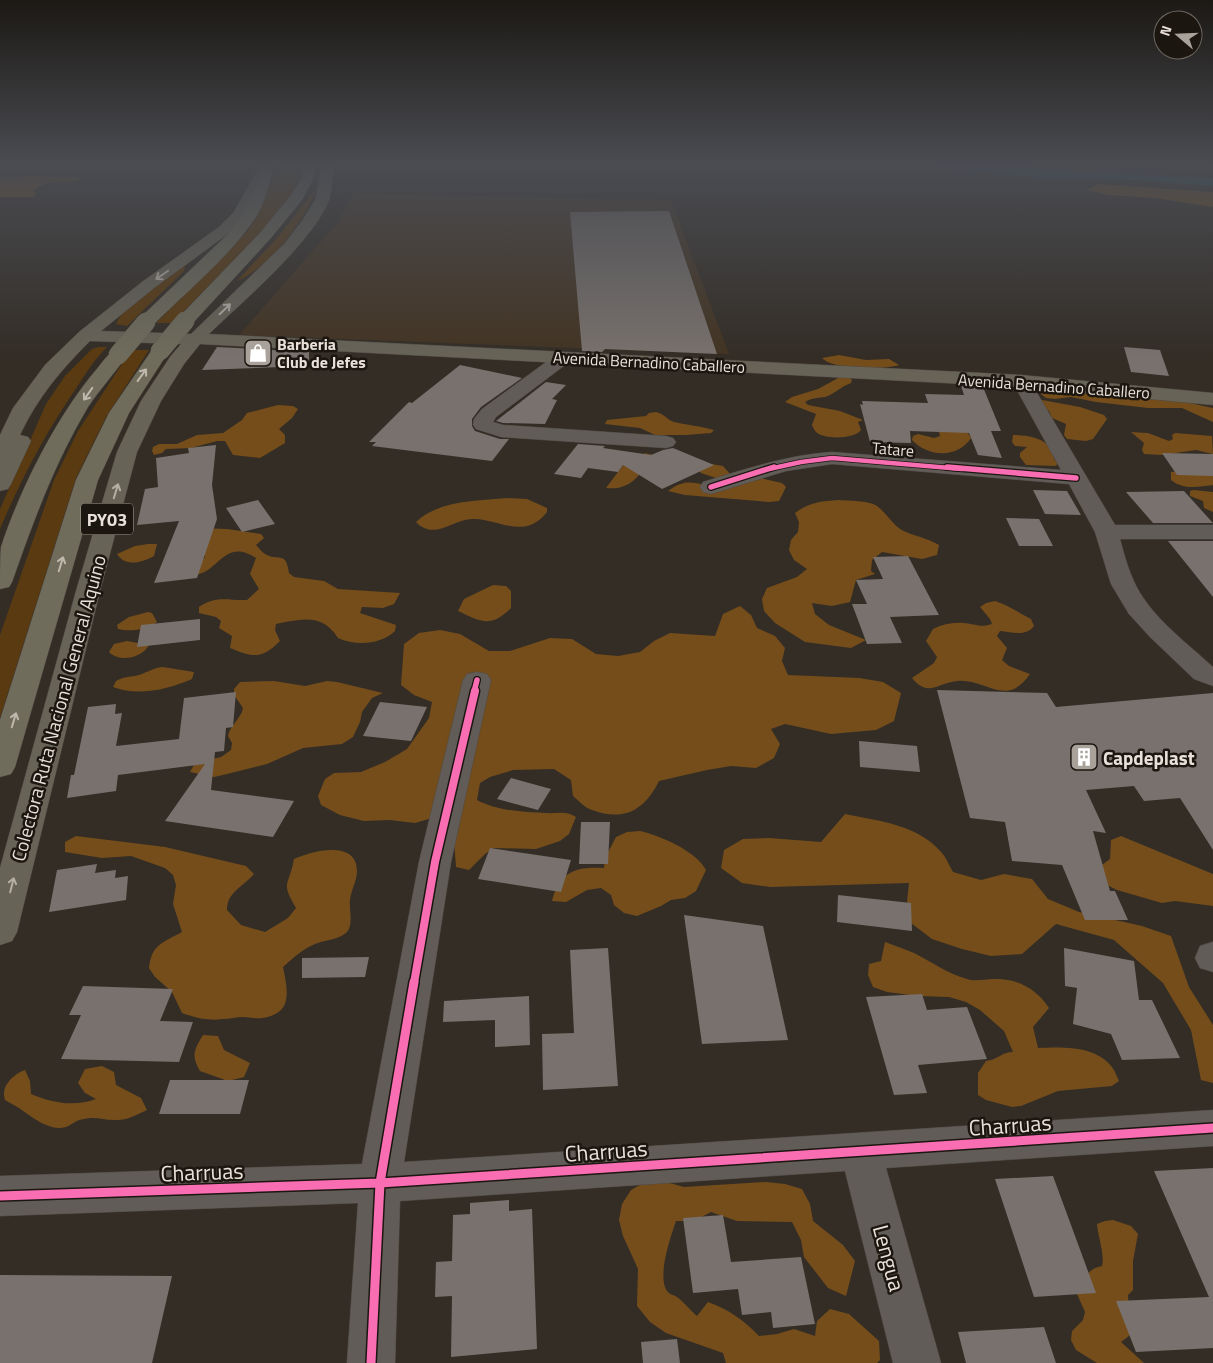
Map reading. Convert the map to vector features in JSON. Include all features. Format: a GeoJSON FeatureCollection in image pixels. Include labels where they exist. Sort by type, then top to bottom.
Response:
{"type":"FeatureCollection","features":[{"type":"Feature","properties":{"kind":"highway"},"geometry":{"type":"LineString","coordinates":[[0,582],[34,490],[58,442],[86,397],[146,322],[233,238],[239,230]]}},
{"type":"Feature","properties":{"kind":"highway","name":"PY03"},"geometry":{"type":"LineString","coordinates":[[0,766],[87,480],[102,444],[135,385],[160,351],[190,330],[270,230]]}},
{"type":"Feature","properties":{"kind":"main road"},"geometry":{"type":"LineString","coordinates":[[0,456],[23,408],[37,386],[148,284],[224,230]]}},
{"type":"Feature","properties":{"kind":"main road","name":"Colectora Ruta Nacional General Aquino"},"geometry":{"type":"LineString","coordinates":[[0,932],[88,591],[127,452],[151,401],[176,360],[190,330],[289,247],[303,230]]}},
{"type":"Feature","properties":{"kind":"main road","name":"Avenida Bernadino Caballero"},"geometry":{"type":"LineString","coordinates":[[91,336],[190,330],[563,358],[1021,381],[1213,399]]}},
{"type":"Feature","properties":{"kind":"main road"},"geometry":{"type":"LineString","coordinates":[[0,484],[31,419],[50,388],[91,336]]}},
{"type":"Feature","properties":{"kind":"street"},"geometry":{"type":"LineString","coordinates":[[563,358],[489,413],[484,419],[483,425],[500,432],[666,442]]}},
{"type":"Feature","properties":{"kind":"street"},"geometry":{"type":"LineString","coordinates":[[1021,381],[1107,532],[1110,548],[1124,586],[1143,613],[1204,673],[1213,678]]}},
{"type":"Feature","properties":{"kind":"street","name":"Tatare"},"geometry":{"type":"LineString","coordinates":[[711,487],[771,467],[805,459],[832,458],[1076,478]]}},
{"type":"Feature","properties":{"kind":"street"},"geometry":{"type":"LineString","coordinates":[[1107,532],[1213,532]]}},
{"type":"Feature","properties":{"kind":"street"},"geometry":{"type":"LineString","coordinates":[[371,1363],[380,1183],[435,862],[477,680]]}},
{"type":"Feature","properties":{"kind":"street","name":"Charruas"},"geometry":{"type":"LineString","coordinates":[[0,1196],[380,1183],[1213,1128]]}},
{"type":"Feature","properties":{"kind":"street","name":"Lengua"},"geometry":{"type":"LineString","coordinates":[[861,1152],[917,1363]]}},
{"type":"Feature","properties":{"kind":"shaded area"},"geometry":{"type":"Polygon","coordinates":[[[248,230],[263,230],[172,323],[156,323],[248,230]]]}},
{"type":"Feature","properties":{"kind":"shaded area"},"geometry":{"type":"Polygon","coordinates":[[[284,230],[293,230],[285,241],[261,265],[249,275],[237,281],[284,230]]]}},
{"type":"Feature","properties":{"kind":"shaded area"},"geometry":{"type":"Polygon","coordinates":[[[331,230],[682,230],[729,354],[239,335],[331,230]]]}},
{"type":"Feature","properties":{"kind":"shaded area"},"geometry":{"type":"Polygon","coordinates":[[[210,246],[185,266],[184,271],[127,326],[116,324],[131,305],[144,294],[210,246]]]}},
{"type":"Feature","properties":{"kind":"shaded area"},"geometry":{"type":"Polygon","coordinates":[[[107,347],[87,371],[45,439],[25,474],[0,529],[0,509],[46,404],[65,376],[92,349],[107,347]]]}},
{"type":"Feature","properties":{"kind":"shaded area"},"geometry":{"type":"Polygon","coordinates":[[[131,350],[149,350],[106,417],[76,478],[0,718],[0,635],[54,480],[78,431],[131,350]]]}},
{"type":"Feature","properties":{"kind":"shaded area"},"geometry":{"type":"Polygon","coordinates":[[[839,355],[866,360],[889,359],[899,365],[871,368],[847,367],[828,362],[822,358],[839,355]]]}},
{"type":"Feature","properties":{"kind":"shaded area"},"geometry":{"type":"Polygon","coordinates":[[[840,377],[849,377],[852,380],[851,383],[828,396],[805,402],[808,405],[840,411],[863,420],[858,422],[861,430],[846,437],[820,435],[812,425],[816,414],[785,402],[792,397],[818,389],[840,377]]]}},
{"type":"Feature","properties":{"kind":"shaded area"},"geometry":{"type":"Polygon","coordinates":[[[1038,385],[1084,389],[1124,398],[1162,397],[1213,408],[1213,422],[1182,408],[1148,408],[1071,397],[1046,398],[1037,391],[1038,385]]]}},
{"type":"Feature","properties":{"kind":"shaded area"},"geometry":{"type":"Polygon","coordinates":[[[1042,400],[1080,407],[1104,415],[1107,419],[1093,439],[1086,441],[1067,439],[1064,435],[1066,424],[1052,418],[1049,411],[1037,406],[1037,402],[1042,400]]]}},
{"type":"Feature","properties":{"kind":"shaded area"},"geometry":{"type":"Polygon","coordinates":[[[278,405],[293,406],[298,409],[292,418],[279,429],[285,435],[285,443],[260,458],[233,455],[225,441],[217,441],[191,448],[166,449],[162,453],[154,455],[152,451],[153,447],[159,444],[177,444],[197,435],[223,433],[242,420],[247,413],[278,405]]]}},
{"type":"Feature","properties":{"kind":"shaded area"},"geometry":{"type":"Polygon","coordinates":[[[656,412],[674,422],[714,430],[711,433],[655,435],[640,428],[605,424],[607,420],[646,416],[649,413],[656,412]]]}},
{"type":"Feature","properties":{"kind":"shaded area"},"geometry":{"type":"Polygon","coordinates":[[[937,424],[961,429],[969,434],[971,438],[958,450],[942,453],[926,450],[912,440],[913,436],[918,434],[934,438],[940,436],[937,424]]]}},
{"type":"Feature","properties":{"kind":"shaded area"},"geometry":{"type":"Polygon","coordinates":[[[1131,432],[1148,433],[1169,441],[1173,439],[1172,435],[1175,433],[1212,436],[1213,454],[1196,450],[1162,455],[1144,454],[1142,450],[1144,443],[1131,432]]]}},
{"type":"Feature","properties":{"kind":"shaded area"},"geometry":{"type":"Polygon","coordinates":[[[1013,435],[1033,437],[1045,443],[1053,452],[1054,459],[1058,463],[1056,466],[1026,465],[1020,457],[1020,453],[1027,447],[1015,446],[1012,442],[1013,435]]]}},
{"type":"Feature","properties":{"kind":"shaded area"},"geometry":{"type":"Polygon","coordinates":[[[645,453],[653,455],[634,480],[622,487],[606,488],[624,464],[637,459],[645,453]]]}},
{"type":"Feature","properties":{"kind":"shaded area"},"geometry":{"type":"Polygon","coordinates":[[[705,463],[723,466],[730,474],[747,475],[782,483],[786,487],[779,501],[769,502],[685,495],[668,491],[683,483],[711,484],[718,481],[716,478],[701,473],[697,469],[705,463]]]}},
{"type":"Feature","properties":{"kind":"shaded area"},"geometry":{"type":"Polygon","coordinates":[[[1189,470],[1213,473],[1213,485],[1186,487],[1171,480],[1171,472],[1189,470]]]}},
{"type":"Feature","properties":{"kind":"shaded area"},"geometry":{"type":"Polygon","coordinates":[[[1190,491],[1213,492],[1213,512],[1204,508],[1203,501],[1190,496],[1190,491]]]}},
{"type":"Feature","properties":{"kind":"shaded area"},"geometry":{"type":"Polygon","coordinates":[[[507,498],[527,499],[547,508],[547,512],[539,520],[521,527],[485,520],[467,519],[430,530],[423,528],[416,522],[436,509],[447,506],[471,501],[507,498]]]}},
{"type":"Feature","properties":{"kind":"shaded area"},"geometry":{"type":"Polygon","coordinates":[[[838,500],[873,504],[881,509],[901,530],[939,545],[937,555],[922,559],[882,552],[872,560],[871,571],[875,574],[856,580],[850,602],[832,606],[812,603],[815,614],[829,625],[866,640],[851,648],[805,642],[775,623],[764,611],[762,599],[767,588],[797,577],[807,569],[794,560],[789,550],[791,540],[798,532],[799,522],[795,513],[815,503],[838,500]]]}},
{"type":"Feature","properties":{"kind":"shaded area"},"geometry":{"type":"Polygon","coordinates":[[[199,528],[227,529],[261,534],[264,538],[256,545],[265,554],[284,559],[289,573],[294,577],[324,581],[338,589],[400,593],[394,604],[383,608],[362,607],[360,613],[396,625],[395,631],[382,639],[360,643],[338,638],[332,630],[318,621],[302,620],[276,624],[275,630],[280,641],[263,654],[245,654],[230,648],[232,636],[219,628],[221,621],[216,617],[199,613],[199,607],[211,601],[223,599],[247,600],[259,589],[250,574],[256,558],[245,553],[236,552],[222,558],[203,573],[194,575],[196,567],[205,557],[199,528]]]}},
{"type":"Feature","properties":{"kind":"shaded area"},"geometry":{"type":"Polygon","coordinates":[[[157,544],[154,556],[145,560],[125,561],[117,554],[135,546],[157,544]]]}},
{"type":"Feature","properties":{"kind":"shaded area"},"geometry":{"type":"Polygon","coordinates":[[[493,585],[506,586],[511,591],[511,608],[504,614],[492,621],[486,621],[473,618],[458,611],[464,599],[493,585]]]}},
{"type":"Feature","properties":{"kind":"shaded area"},"geometry":{"type":"Polygon","coordinates":[[[995,601],[1031,619],[1034,626],[1023,633],[1000,631],[997,636],[1007,648],[1002,660],[1009,666],[1030,674],[1021,684],[1013,689],[1004,691],[967,681],[950,682],[928,688],[918,684],[912,678],[934,663],[937,657],[926,641],[933,629],[952,623],[981,626],[992,624],[980,607],[995,601]]]}},
{"type":"Feature","properties":{"kind":"shaded area"},"geometry":{"type":"Polygon","coordinates":[[[740,606],[751,615],[757,628],[775,636],[785,648],[782,661],[788,675],[859,678],[883,682],[901,693],[894,721],[876,730],[831,734],[785,724],[771,729],[780,744],[774,758],[756,768],[731,766],[659,781],[640,806],[624,814],[614,815],[587,808],[573,796],[571,780],[554,769],[513,770],[490,777],[480,783],[477,800],[485,804],[511,810],[565,813],[576,817],[569,834],[560,841],[536,849],[494,848],[469,870],[456,867],[454,839],[459,829],[442,815],[415,823],[390,820],[364,821],[340,815],[321,805],[318,796],[325,779],[334,773],[361,772],[385,762],[407,749],[429,718],[432,702],[414,695],[401,685],[404,644],[419,633],[440,630],[460,634],[489,651],[510,651],[550,638],[572,639],[596,654],[618,656],[640,652],[654,641],[670,633],[715,636],[723,614],[740,606]]]}},
{"type":"Feature","properties":{"kind":"shaded area"},"geometry":{"type":"Polygon","coordinates":[[[148,612],[152,613],[157,622],[153,625],[138,630],[118,629],[117,625],[129,617],[148,612]]]}},
{"type":"Feature","properties":{"kind":"shaded area"},"geometry":{"type":"Polygon","coordinates":[[[127,641],[149,645],[141,653],[130,658],[119,657],[109,652],[114,644],[127,641]]]}},
{"type":"Feature","properties":{"kind":"shaded area"},"geometry":{"type":"Polygon","coordinates":[[[163,667],[194,672],[192,679],[153,691],[123,690],[113,687],[116,681],[125,677],[139,675],[163,667]]]}},
{"type":"Feature","properties":{"kind":"shaded area"},"geometry":{"type":"Polygon","coordinates":[[[274,681],[305,686],[327,681],[337,682],[383,693],[372,698],[362,712],[360,722],[353,737],[342,744],[303,748],[267,764],[214,777],[190,772],[195,763],[221,757],[231,750],[232,743],[228,736],[243,708],[234,695],[234,689],[240,682],[274,681]]]}},
{"type":"Feature","properties":{"kind":"shaded area"},"geometry":{"type":"Polygon","coordinates":[[[845,814],[896,825],[921,835],[943,854],[953,872],[981,880],[1004,874],[1032,879],[1048,899],[1079,912],[1142,926],[1171,936],[1189,987],[1213,1025],[1213,1083],[1201,1080],[1191,1030],[1163,983],[1114,940],[1056,924],[1022,954],[991,956],[932,939],[911,923],[907,902],[909,883],[770,887],[742,883],[721,868],[724,850],[743,839],[769,838],[821,842],[845,814]]]}},
{"type":"Feature","properties":{"kind":"shaded area"},"geometry":{"type":"Polygon","coordinates":[[[640,831],[677,845],[701,863],[706,870],[696,891],[685,898],[671,900],[637,916],[624,913],[614,905],[611,895],[601,888],[587,890],[566,902],[552,901],[559,883],[564,877],[585,868],[604,868],[605,858],[616,837],[627,832],[640,831]]]}},
{"type":"Feature","properties":{"kind":"shaded area"},"geometry":{"type":"Polygon","coordinates":[[[76,836],[165,847],[246,866],[254,874],[233,894],[227,910],[241,925],[265,932],[288,918],[296,908],[287,888],[294,859],[321,851],[342,851],[350,854],[355,861],[357,871],[350,900],[350,926],[343,935],[310,946],[283,967],[287,993],[286,1000],[279,1012],[272,1016],[212,1020],[187,1015],[182,1013],[172,992],[155,977],[149,968],[155,949],[182,932],[173,904],[176,885],[173,875],[165,868],[131,856],[102,858],[65,852],[65,842],[76,836]]]}},
{"type":"Feature","properties":{"kind":"shaded area"},"geometry":{"type":"Polygon","coordinates":[[[1121,836],[1213,874],[1213,906],[1175,901],[1162,903],[1117,890],[1103,883],[1102,865],[1110,859],[1111,840],[1121,836]]]}},
{"type":"Feature","properties":{"kind":"shaded area"},"geometry":{"type":"Polygon","coordinates":[[[885,942],[914,953],[960,977],[970,980],[1011,980],[1026,986],[1039,995],[1049,1008],[1033,1027],[1038,1048],[1078,1049],[1097,1055],[1112,1067],[1119,1081],[1112,1086],[1058,1091],[1021,1106],[1012,1107],[986,1100],[978,1095],[978,1073],[986,1061],[1013,1052],[1004,1031],[980,1010],[966,1002],[949,997],[887,992],[873,987],[868,975],[869,964],[881,961],[885,942]]]}},
{"type":"Feature","properties":{"kind":"shaded area"},"geometry":{"type":"Polygon","coordinates":[[[203,1035],[218,1036],[224,1050],[250,1063],[244,1077],[228,1081],[200,1071],[195,1061],[195,1053],[203,1035]]]}},
{"type":"Feature","properties":{"kind":"shaded area"},"geometry":{"type":"Polygon","coordinates":[[[102,1066],[114,1072],[116,1085],[141,1098],[147,1110],[123,1120],[88,1118],[79,1120],[67,1127],[58,1128],[43,1124],[5,1100],[4,1090],[6,1085],[17,1074],[25,1070],[30,1081],[31,1094],[47,1100],[64,1103],[80,1103],[96,1099],[85,1093],[78,1083],[85,1069],[102,1066]]]}},
{"type":"Feature","properties":{"kind":"shaded area"},"geometry":{"type":"Polygon","coordinates":[[[649,1180],[684,1187],[766,1182],[785,1184],[802,1189],[810,1204],[813,1221],[843,1245],[855,1261],[846,1296],[828,1288],[804,1257],[801,1240],[792,1222],[737,1221],[711,1212],[694,1221],[676,1221],[665,1258],[663,1279],[665,1287],[669,1293],[680,1299],[697,1316],[708,1302],[723,1308],[735,1316],[759,1336],[777,1334],[794,1329],[815,1336],[817,1321],[830,1309],[849,1314],[879,1341],[880,1360],[877,1363],[726,1363],[723,1353],[666,1333],[650,1322],[637,1306],[638,1269],[623,1236],[619,1220],[622,1204],[631,1190],[649,1180]]]}},
{"type":"Feature","properties":{"kind":"shaded area"},"geometry":{"type":"Polygon","coordinates":[[[1113,1220],[1131,1226],[1138,1234],[1133,1261],[1133,1290],[1128,1295],[1129,1336],[1121,1342],[1144,1363],[1097,1363],[1076,1350],[1071,1340],[1072,1331],[1083,1320],[1085,1312],[1077,1294],[1079,1289],[1089,1272],[1102,1266],[1103,1262],[1097,1224],[1113,1220]]]}},
{"type":"Feature","properties":{"kind":"building"},"geometry":{"type":"Polygon","coordinates":[[[572,230],[675,230],[717,354],[605,349],[602,352],[582,351],[572,230]]]}},
{"type":"Feature","properties":{"kind":"building"},"geometry":{"type":"Polygon","coordinates":[[[217,347],[309,352],[309,366],[202,370],[217,347]]]}},
{"type":"Feature","properties":{"kind":"building"},"geometry":{"type":"Polygon","coordinates":[[[1124,347],[1160,350],[1169,376],[1131,372],[1124,347]]]}},
{"type":"Feature","properties":{"kind":"building"},"geometry":{"type":"Polygon","coordinates":[[[460,365],[522,378],[481,407],[472,419],[472,426],[475,431],[500,439],[509,439],[492,461],[372,446],[376,442],[369,442],[409,402],[412,403],[460,365]]]}},
{"type":"Feature","properties":{"kind":"building"},"geometry":{"type":"Polygon","coordinates":[[[546,382],[566,385],[552,399],[557,400],[545,424],[503,423],[496,421],[546,382]]]}},
{"type":"Feature","properties":{"kind":"building"},"geometry":{"type":"Polygon","coordinates":[[[961,386],[983,387],[1001,431],[991,431],[1002,458],[978,455],[969,433],[910,431],[911,443],[870,442],[860,404],[863,405],[862,401],[928,403],[925,394],[964,395],[961,386]]]}},
{"type":"Feature","properties":{"kind":"building"},"geometry":{"type":"Polygon","coordinates":[[[578,444],[605,446],[603,448],[651,455],[673,448],[714,465],[662,489],[623,465],[618,472],[588,468],[581,478],[554,474],[578,444]]]}},
{"type":"Feature","properties":{"kind":"building"},"geometry":{"type":"Polygon","coordinates":[[[216,445],[212,485],[217,519],[197,578],[154,583],[179,521],[137,525],[145,489],[158,487],[156,458],[189,453],[188,448],[216,445]]]}},
{"type":"Feature","properties":{"kind":"building"},"geometry":{"type":"Polygon","coordinates":[[[1162,453],[1213,454],[1213,476],[1177,475],[1162,453]]]}},
{"type":"Feature","properties":{"kind":"building"},"geometry":{"type":"Polygon","coordinates":[[[1033,490],[1067,491],[1081,515],[1045,514],[1033,490]]]}},
{"type":"Feature","properties":{"kind":"building"},"geometry":{"type":"Polygon","coordinates":[[[1184,491],[1213,523],[1153,523],[1126,492],[1184,491]]]}},
{"type":"Feature","properties":{"kind":"building"},"geometry":{"type":"Polygon","coordinates":[[[258,500],[275,524],[242,532],[226,508],[258,500]]]}},
{"type":"Feature","properties":{"kind":"building"},"geometry":{"type":"Polygon","coordinates":[[[1006,518],[1039,519],[1053,546],[1019,546],[1006,518]]]}},
{"type":"Feature","properties":{"kind":"building"},"geometry":{"type":"Polygon","coordinates":[[[1168,541],[1213,541],[1213,597],[1168,541]]]}},
{"type":"Feature","properties":{"kind":"building"},"geometry":{"type":"Polygon","coordinates":[[[908,556],[939,615],[890,617],[902,643],[867,644],[852,604],[867,604],[856,580],[883,579],[873,557],[908,556]]]}},
{"type":"Feature","properties":{"kind":"building"},"geometry":{"type":"Polygon","coordinates":[[[200,619],[200,640],[137,647],[141,625],[200,619]]]}},
{"type":"Feature","properties":{"kind":"building","name":"Capdeplast"},"geometry":{"type":"Polygon","coordinates":[[[937,690],[1047,693],[1056,707],[1213,693],[1213,850],[1180,798],[1144,801],[1134,786],[1086,790],[1106,833],[1093,831],[1110,891],[1115,891],[1128,920],[1085,920],[1062,865],[1012,861],[1005,822],[970,818],[937,690]]]}},
{"type":"Feature","properties":{"kind":"building"},"geometry":{"type":"Polygon","coordinates":[[[236,692],[233,727],[226,728],[224,751],[215,752],[211,790],[294,801],[273,837],[165,821],[205,764],[118,775],[116,791],[67,798],[71,775],[74,775],[88,707],[116,704],[115,714],[122,713],[116,746],[179,739],[184,698],[236,692]]]}},
{"type":"Feature","properties":{"kind":"building"},"geometry":{"type":"Polygon","coordinates":[[[380,702],[427,707],[411,741],[363,736],[380,702]]]}},
{"type":"Feature","properties":{"kind":"building"},"geometry":{"type":"Polygon","coordinates":[[[859,741],[917,746],[920,772],[860,767],[859,741]]]}},
{"type":"Feature","properties":{"kind":"building"},"geometry":{"type":"Polygon","coordinates":[[[511,778],[551,789],[538,810],[497,799],[511,778]]]}},
{"type":"Feature","properties":{"kind":"building"},"geometry":{"type":"Polygon","coordinates":[[[581,822],[610,822],[608,864],[579,864],[581,822]]]}},
{"type":"Feature","properties":{"kind":"building"},"geometry":{"type":"Polygon","coordinates":[[[490,848],[571,860],[561,892],[478,879],[490,848]]]}},
{"type":"Feature","properties":{"kind":"building"},"geometry":{"type":"Polygon","coordinates":[[[97,864],[95,873],[116,870],[115,878],[128,876],[126,900],[49,912],[57,870],[97,864]]]}},
{"type":"Feature","properties":{"kind":"building"},"geometry":{"type":"Polygon","coordinates":[[[838,895],[911,903],[912,931],[837,922],[838,895]]]}},
{"type":"Feature","properties":{"kind":"building"},"geometry":{"type":"Polygon","coordinates":[[[684,915],[763,926],[788,1040],[702,1044],[684,915]]]}},
{"type":"Feature","properties":{"kind":"building"},"geometry":{"type":"Polygon","coordinates":[[[608,948],[618,1086],[543,1090],[542,1034],[574,1033],[570,950],[608,948]]]}},
{"type":"Feature","properties":{"kind":"building"},"geometry":{"type":"Polygon","coordinates":[[[1064,948],[1134,961],[1139,1000],[1152,1000],[1180,1058],[1122,1060],[1111,1034],[1073,1024],[1077,988],[1065,986],[1064,948]]]}},
{"type":"Feature","properties":{"kind":"building"},"geometry":{"type":"Polygon","coordinates":[[[369,957],[365,977],[302,978],[302,958],[369,957]]]}},
{"type":"Feature","properties":{"kind":"building"},"geometry":{"type":"Polygon","coordinates":[[[83,986],[173,989],[160,1021],[193,1022],[179,1062],[61,1059],[81,1015],[69,1015],[83,986]]]}},
{"type":"Feature","properties":{"kind":"building"},"geometry":{"type":"Polygon","coordinates":[[[922,994],[927,1010],[967,1007],[987,1059],[918,1065],[927,1093],[894,1095],[866,997],[922,994]]]}},
{"type":"Feature","properties":{"kind":"building"},"geometry":{"type":"Polygon","coordinates":[[[529,996],[530,1045],[495,1047],[495,1020],[443,1022],[444,1001],[529,996]]]}},
{"type":"Feature","properties":{"kind":"building"},"geometry":{"type":"Polygon","coordinates":[[[170,1080],[249,1080],[240,1114],[159,1114],[170,1080]]]}},
{"type":"Feature","properties":{"kind":"building"},"geometry":{"type":"Polygon","coordinates":[[[1213,1168],[1213,1348],[1136,1352],[1116,1301],[1209,1297],[1154,1171],[1213,1168]]]}},
{"type":"Feature","properties":{"kind":"building"},"geometry":{"type":"Polygon","coordinates":[[[1053,1176],[1096,1293],[1034,1297],[995,1179],[1053,1176]]]}},
{"type":"Feature","properties":{"kind":"building"},"geometry":{"type":"Polygon","coordinates":[[[509,1200],[509,1211],[532,1209],[537,1349],[451,1357],[452,1296],[435,1297],[436,1262],[452,1261],[453,1215],[470,1214],[470,1203],[509,1200]]]}},
{"type":"Feature","properties":{"kind":"building"},"geometry":{"type":"Polygon","coordinates":[[[723,1215],[731,1262],[801,1257],[815,1324],[773,1328],[771,1312],[742,1315],[738,1289],[693,1293],[683,1218],[723,1215]]]}},
{"type":"Feature","properties":{"kind":"building"},"geometry":{"type":"Polygon","coordinates":[[[0,1275],[172,1276],[152,1363],[0,1363],[0,1275]]]}},
{"type":"Feature","properties":{"kind":"building"},"geometry":{"type":"Polygon","coordinates":[[[1044,1327],[1056,1363],[966,1363],[958,1332],[1044,1327]]]}},
{"type":"Feature","properties":{"kind":"building"},"geometry":{"type":"Polygon","coordinates":[[[677,1339],[680,1363],[643,1363],[641,1342],[677,1339]]]}},
{"type":"Feature","properties":{"kind":"cycle path"},"geometry":{"type":"LineString","coordinates":[[711,487],[785,465],[832,458],[1076,478]]}},
{"type":"Feature","properties":{"kind":"cycle path"},"geometry":{"type":"LineString","coordinates":[[371,1363],[380,1183],[435,862],[477,680]]}},
{"type":"Feature","properties":{"kind":"cycle path"},"geometry":{"type":"LineString","coordinates":[[0,1196],[380,1183],[1213,1128]]}},
{"type":"Feature","properties":{"kind":"place","name":"Barberia Club de Jefes"},"geometry":{"type":"Point","coordinates":[258,353]}},
{"type":"Feature","properties":{"kind":"place","name":"Capdeplast"},"geometry":{"type":"Point","coordinates":[1084,757]}}]}
